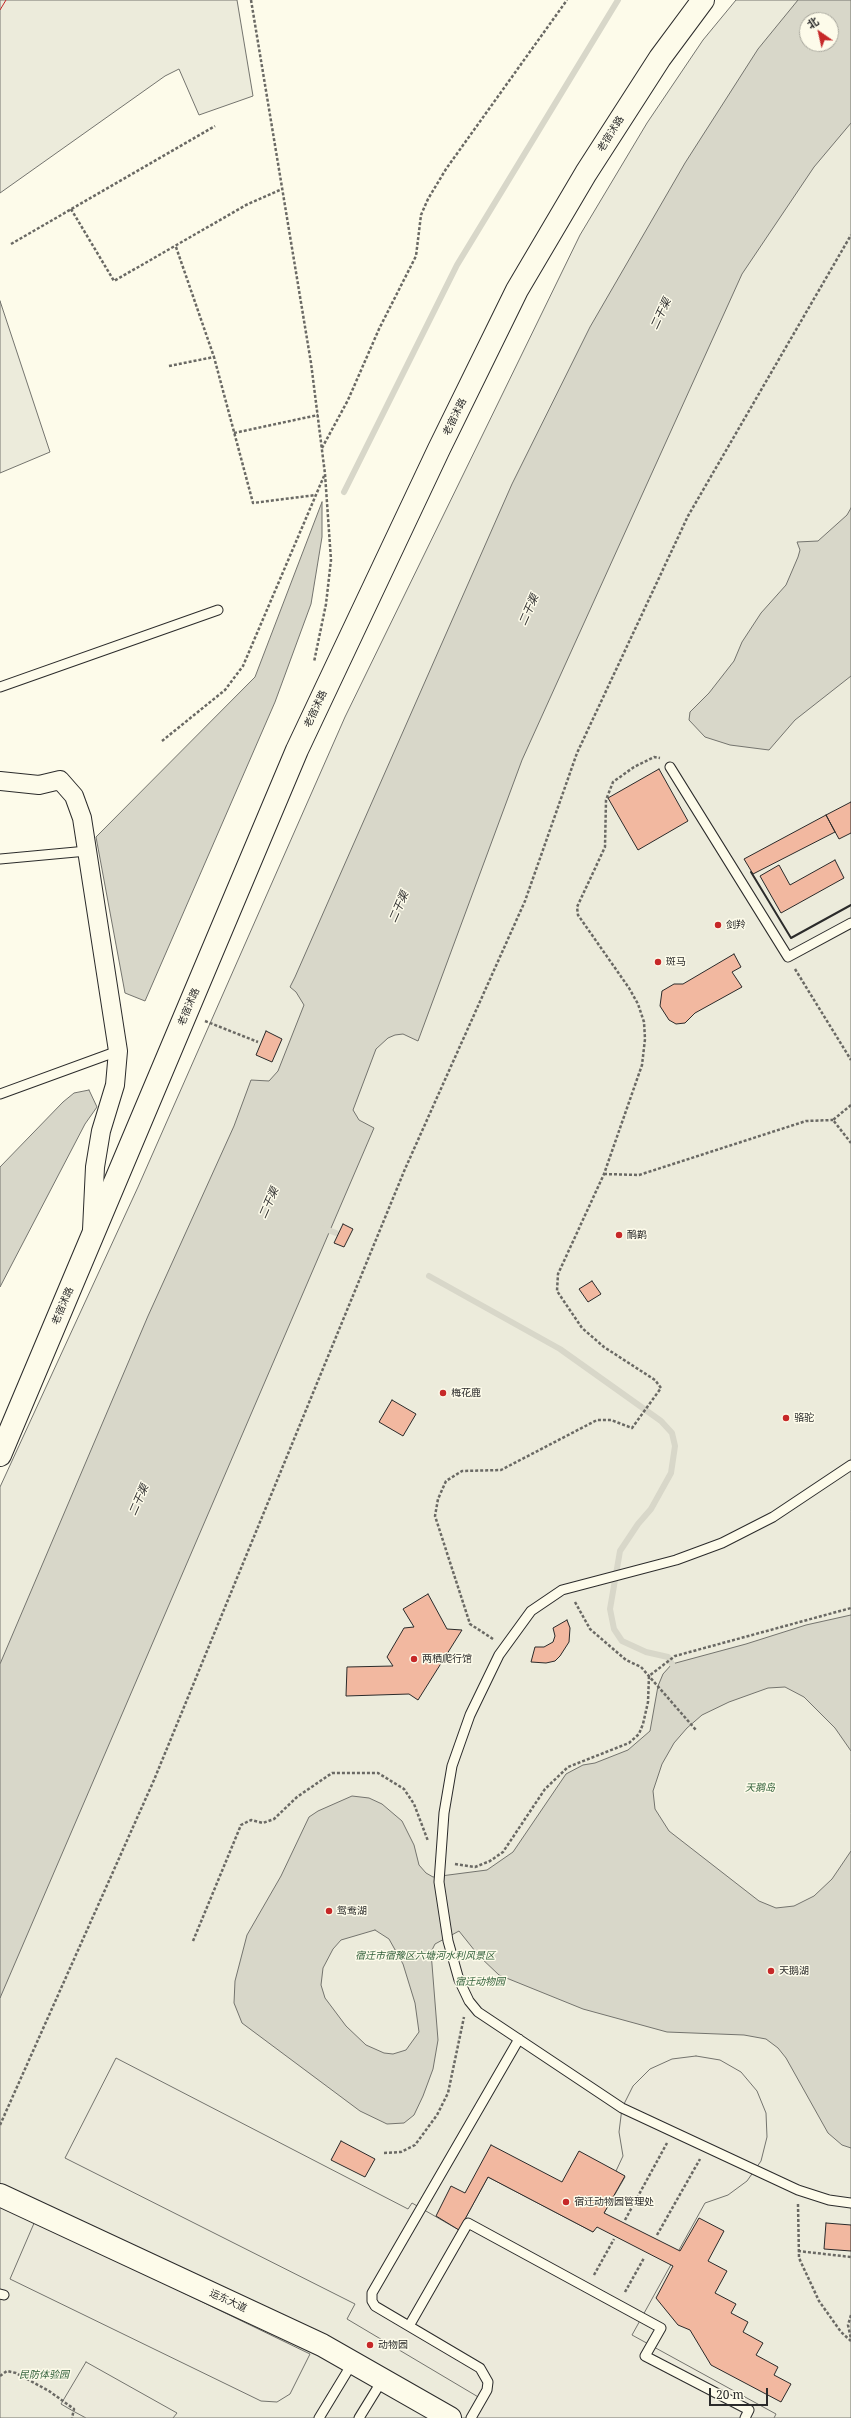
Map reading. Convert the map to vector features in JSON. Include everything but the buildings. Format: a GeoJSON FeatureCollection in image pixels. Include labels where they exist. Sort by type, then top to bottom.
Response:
{"type":"FeatureCollection","features":[{"type":"Feature","properties":{"kind":"main road","name":"老宿沭路"},"geometry":{"type":"LineString","coordinates":[[0,1455],[297,750],[438,449],[517,290],[586,173],[660,58],[702,0]]}},
{"type":"Feature","properties":{"kind":"main road","name":"运东大道"},"geometry":{"type":"LineString","coordinates":[[0,2195],[322,2345],[450,2418]]}},
{"type":"Feature","properties":{"kind":"street"},"geometry":{"type":"LineString","coordinates":[[0,781],[39,785],[60,780],[74,796],[82,818],[118,1051],[115,1085],[100,1131],[95,1167],[92,1237]]}},
{"type":"Feature","properties":{"kind":"lane"},"geometry":{"type":"LineString","coordinates":[[0,686],[218,610]]}},
{"type":"Feature","properties":{"kind":"lane"},"geometry":{"type":"LineString","coordinates":[[670,767],[788,957],[851,923]]}},
{"type":"Feature","properties":{"kind":"lane"},"geometry":{"type":"LineString","coordinates":[[0,859],[87,851]]}},
{"type":"Feature","properties":{"kind":"lane"},"geometry":{"type":"LineString","coordinates":[[0,1094],[118,1051]]}},
{"type":"Feature","properties":{"kind":"lane"},"geometry":{"type":"LineString","coordinates":[[851,1466],[773,1517],[722,1543],[676,1560],[562,1590],[531,1611],[505,1647],[470,1714],[452,1766],[444,1813],[439,1882],[448,1941],[459,1980],[469,2001],[478,2012],[622,2108],[798,2190],[829,2200],[851,2204]]}},
{"type":"Feature","properties":{"kind":"lane"},"geometry":{"type":"LineString","coordinates":[[471,2418],[487,2390],[488,2382],[486,2376],[480,2368],[375,2306],[372,2300],[372,2293],[519,2038]]}},
{"type":"Feature","properties":{"kind":"lane"},"geometry":{"type":"LineString","coordinates":[[410,2326],[468,2223],[661,2328],[645,2356],[749,2410],[745,2418]]}},
{"type":"Feature","properties":{"kind":"lane"},"geometry":{"type":"LineString","coordinates":[[319,2418],[353,2362]]}},
{"type":"Feature","properties":{"kind":"lane"},"geometry":{"type":"LineString","coordinates":[[359,2418],[383,2379]]}},
{"type":"Feature","properties":{"kind":"path"},"geometry":{"type":"LineString","coordinates":[[251,0],[318,415],[325,474],[331,560],[326,604],[313,666]]}},
{"type":"Feature","properties":{"kind":"path"},"geometry":{"type":"LineString","coordinates":[[322,448],[348,400],[378,329],[411,268],[416,256],[422,214],[428,199],[446,169],[567,0]]}},
{"type":"Feature","properties":{"kind":"path"},"geometry":{"type":"LineString","coordinates":[[11,244],[215,126]]}},
{"type":"Feature","properties":{"kind":"path"},"geometry":{"type":"LineString","coordinates":[[71,209],[114,281],[176,247],[246,205],[282,189]]}},
{"type":"Feature","properties":{"kind":"path"},"geometry":{"type":"LineString","coordinates":[[0,2125],[154,1780],[405,1169],[525,901],[577,753],[688,516],[851,235]]}},
{"type":"Feature","properties":{"kind":"path"},"geometry":{"type":"LineString","coordinates":[[176,247],[214,357],[253,503],[316,495]]}},
{"type":"Feature","properties":{"kind":"path"},"geometry":{"type":"LineString","coordinates":[[169,366],[214,357]]}},
{"type":"Feature","properties":{"kind":"path"},"geometry":{"type":"LineString","coordinates":[[234,433],[318,415]]}},
{"type":"Feature","properties":{"kind":"path"},"geometry":{"type":"LineString","coordinates":[[162,741],[225,690],[243,666],[325,474]]}},
{"type":"Feature","properties":{"kind":"path"},"geometry":{"type":"LineString","coordinates":[[505,1647],[470,1624],[436,1516],[438,1499],[446,1481],[462,1471],[501,1470],[598,1420],[611,1420],[632,1428],[661,1388],[655,1380],[604,1347],[582,1328],[557,1291],[558,1274],[604,1174],[642,1065],[645,1039],[644,1022],[638,1004],[629,988],[578,915],[577,907],[605,847],[606,800],[613,782],[634,767],[654,757],[664,758],[670,767]]}},
{"type":"Feature","properties":{"kind":"path"},"geometry":{"type":"LineString","coordinates":[[788,957],[851,1060]]}},
{"type":"Feature","properties":{"kind":"path"},"geometry":{"type":"LineString","coordinates":[[186,1013],[258,1042]]}},
{"type":"Feature","properties":{"kind":"path"},"geometry":{"type":"LineString","coordinates":[[604,1174],[639,1175],[806,1121],[833,1120],[851,1106]]}},
{"type":"Feature","properties":{"kind":"path"},"geometry":{"type":"LineString","coordinates":[[833,1120],[851,1143]]}},
{"type":"Feature","properties":{"kind":"path"},"geometry":{"type":"LineString","coordinates":[[569,1588],[590,1629],[603,1642],[626,1660],[641,1667],[696,1730]]}},
{"type":"Feature","properties":{"kind":"path"},"geometry":{"type":"LineString","coordinates":[[649,1676],[675,1656],[851,1608]]}},
{"type":"Feature","properties":{"kind":"path"},"geometry":{"type":"LineString","coordinates":[[193,1941],[241,1825],[251,1820],[263,1823],[274,1819],[297,1797],[332,1773],[378,1773],[404,1789],[414,1804],[425,1837],[441,1858],[461,1866],[475,1867],[490,1861],[503,1852],[545,1789],[568,1767],[628,1743],[638,1734],[643,1724],[648,1702],[649,1676]]}},
{"type":"Feature","properties":{"kind":"path"},"geometry":{"type":"LineString","coordinates":[[384,2153],[401,2152],[415,2145],[437,2115],[448,2093],[461,2028],[469,2001]]}},
{"type":"Feature","properties":{"kind":"path"},"geometry":{"type":"LineString","coordinates":[[625,2220],[673,2132]]}},
{"type":"Feature","properties":{"kind":"path"},"geometry":{"type":"LineString","coordinates":[[657,2235],[706,2147]]}},
{"type":"Feature","properties":{"kind":"path"},"geometry":{"type":"LineString","coordinates":[[798,2190],[798,2251],[806,2276],[819,2301],[841,2332],[851,2340]]}},
{"type":"Feature","properties":{"kind":"path"},"geometry":{"type":"LineString","coordinates":[[587,2288],[614,2239]]}},
{"type":"Feature","properties":{"kind":"path"},"geometry":{"type":"LineString","coordinates":[[798,2251],[851,2257]]}},
{"type":"Feature","properties":{"kind":"path"},"geometry":{"type":"LineString","coordinates":[[618,2305],[644,2258]]}},
{"type":"Feature","properties":{"kind":"path"},"geometry":{"type":"LineString","coordinates":[[851,2315],[848,2325],[851,2340]]}},
{"type":"Feature","properties":{"kind":"path"},"geometry":{"type":"LineString","coordinates":[[0,2376],[7,2371],[16,2373],[50,2391],[74,2409],[72,2418]]}},
{"type":"Feature","properties":{"kind":"green space"},"geometry":{"type":"Polygon","coordinates":[[[0,0],[237,0],[253,96],[199,115],[179,69],[165,76],[0,193],[0,0]]]}},
{"type":"Feature","properties":{"kind":"green space","name":"宿迁动物园"},"geometry":{"type":"Polygon","coordinates":[[[736,0],[851,0],[851,2418],[0,2418],[0,1487],[138,1187],[345,717],[580,235],[647,123],[703,40],[736,0]]]}},
{"type":"Feature","properties":{"kind":"green space"},"geometry":{"type":"Polygon","coordinates":[[[0,301],[50,452],[0,473],[0,301]]]}},
{"type":"Feature","properties":{"kind":"shaded area"},"geometry":{"type":"Polygon","coordinates":[[[696,2056],[720,2060],[741,2072],[757,2091],[766,2113],[767,2137],[761,2161],[747,2181],[728,2195],[705,2203],[632,2335],[776,2414],[774,2418],[476,2418],[485,2401],[347,2319],[355,2304],[65,2158],[116,2058],[408,2209],[412,2203],[459,2230],[488,2177],[593,2232],[625,2177],[616,2171],[623,2156],[619,2132],[622,2108],[633,2086],[650,2069],[672,2059],[696,2056]]]}},
{"type":"Feature","properties":{"kind":"shaded area"},"geometry":{"type":"Polygon","coordinates":[[[35,2221],[310,2354],[290,2394],[277,2402],[261,2401],[10,2279],[35,2221]]]}},
{"type":"Feature","properties":{"kind":"shaded area"},"geometry":{"type":"Polygon","coordinates":[[[86,2362],[177,2413],[173,2418],[86,2418],[73,2411],[61,2404],[86,2362]]]}},
{"type":"Feature","properties":{"kind":"water","name":"二干渠"},"geometry":{"type":"Polygon","coordinates":[[[798,0],[851,0],[851,123],[814,167],[742,274],[522,760],[418,1041],[403,1034],[395,1035],[388,1038],[376,1049],[353,1110],[359,1120],[374,1128],[0,1998],[0,1664],[148,1316],[234,1126],[251,1080],[269,1081],[278,1071],[304,1005],[296,992],[290,987],[512,484],[590,327],[685,163],[758,49],[798,0]]]}},
{"type":"Feature","properties":{"kind":"water"},"geometry":{"type":"Polygon","coordinates":[[[322,502],[322,537],[311,604],[275,702],[145,1001],[125,993],[96,837],[255,677],[322,502]]]}},
{"type":"Feature","properties":{"kind":"water"},"geometry":{"type":"Polygon","coordinates":[[[851,508],[851,676],[795,720],[769,750],[730,745],[705,737],[689,720],[690,712],[709,693],[734,661],[742,642],[761,613],[786,585],[800,550],[797,542],[818,541],[847,515],[851,508]]]}},
{"type":"Feature","properties":{"kind":"water"},"geometry":{"type":"Polygon","coordinates":[[[89,1090],[97,1107],[85,1124],[0,1287],[0,1167],[63,1102],[74,1093],[89,1090]]]}},
{"type":"Feature","properties":{"kind":"water"},"geometry":{"type":"Polygon","coordinates":[[[851,1615],[851,1751],[835,1728],[804,1697],[785,1687],[768,1688],[729,1702],[702,1715],[687,1728],[674,1743],[662,1764],[653,1791],[655,1809],[669,1831],[759,1901],[776,1908],[794,1906],[814,1896],[832,1879],[851,1851],[851,2148],[842,2145],[828,2133],[786,2058],[778,2048],[766,2039],[744,2035],[667,2032],[583,2009],[499,1975],[479,1956],[459,1931],[435,1944],[431,1952],[438,2040],[433,2069],[423,2096],[414,2115],[404,2123],[387,2124],[360,2111],[242,2023],[234,2003],[235,1981],[247,1935],[281,1876],[309,1817],[318,1811],[352,1796],[369,1798],[382,1804],[402,1821],[414,1845],[419,1865],[426,1873],[433,1877],[487,1870],[513,1852],[566,1774],[583,1765],[595,1763],[628,1750],[650,1731],[658,1686],[663,1674],[672,1664],[746,1644],[806,1625],[851,1615]],[[375,1930],[341,1940],[333,1949],[323,1968],[321,1985],[325,1998],[346,2026],[366,2045],[384,2053],[393,2054],[406,2050],[419,2032],[415,2003],[403,1964],[389,1939],[375,1930]]]}},
{"type":"Feature","properties":{"kind":"waterway"},"geometry":{"type":"LineString","coordinates":[[344,492],[457,265],[618,0]]}},
{"type":"Feature","properties":{"kind":"waterway"},"geometry":{"type":"LineString","coordinates":[[323,1228],[336,1233]]}},
{"type":"Feature","properties":{"kind":"waterway"},"geometry":{"type":"LineString","coordinates":[[429,1276],[560,1349],[661,1421],[672,1433],[675,1446],[671,1473],[651,1509],[638,1524],[620,1551],[610,1609],[614,1629],[622,1641],[646,1652],[668,1657],[672,1664]]}},
{"type":"Feature","properties":{"kind":"wall"},"geometry":{"type":"LineString","coordinates":[[751,872],[791,938],[851,905]]}},
{"type":"Feature","properties":{"kind":"power"},"geometry":{"type":"LineString","coordinates":[[0,10],[6,0]]}},
{"type":"Feature","properties":{"kind":"place","name":"剑羚"},"geometry":{"type":"Point","coordinates":[718,925]}},
{"type":"Feature","properties":{"kind":"place","name":"斑马"},"geometry":{"type":"Point","coordinates":[658,962]}},
{"type":"Feature","properties":{"kind":"place","name":"鸸鹋"},"geometry":{"type":"Point","coordinates":[619,1235]}},
{"type":"Feature","properties":{"kind":"place","name":"梅花鹿"},"geometry":{"type":"Point","coordinates":[443,1393]}},
{"type":"Feature","properties":{"kind":"place","name":"骆驼"},"geometry":{"type":"Point","coordinates":[786,1418]}},
{"type":"Feature","properties":{"kind":"place","name":"两栖爬行馆"},"geometry":{"type":"Point","coordinates":[414,1659]}},
{"type":"Feature","properties":{"kind":"place","name":"鸳鸯湖"},"geometry":{"type":"Point","coordinates":[329,1911]}},
{"type":"Feature","properties":{"kind":"place","name":"天鹅湖"},"geometry":{"type":"Point","coordinates":[771,1971]}},
{"type":"Feature","properties":{"kind":"place","name":"宿迁动物园管理处"},"geometry":{"type":"Point","coordinates":[566,2202]}},
{"type":"Feature","properties":{"kind":"place","name":"动物园"},"geometry":{"type":"Point","coordinates":[370,2345]}},
{"type":"Feature","properties":{"kind":"park label","name":"天鹅岛"},"geometry":{"type":"Point","coordinates":[760,1788]}},
{"type":"Feature","properties":{"kind":"park label","name":"宿迁市宿豫区六塘河水利风景区"},"geometry":{"type":"Point","coordinates":[425,1956]}},
{"type":"Feature","properties":{"kind":"park label","name":"民防体验园"},"geometry":{"type":"Point","coordinates":[44,2375]}}]}
